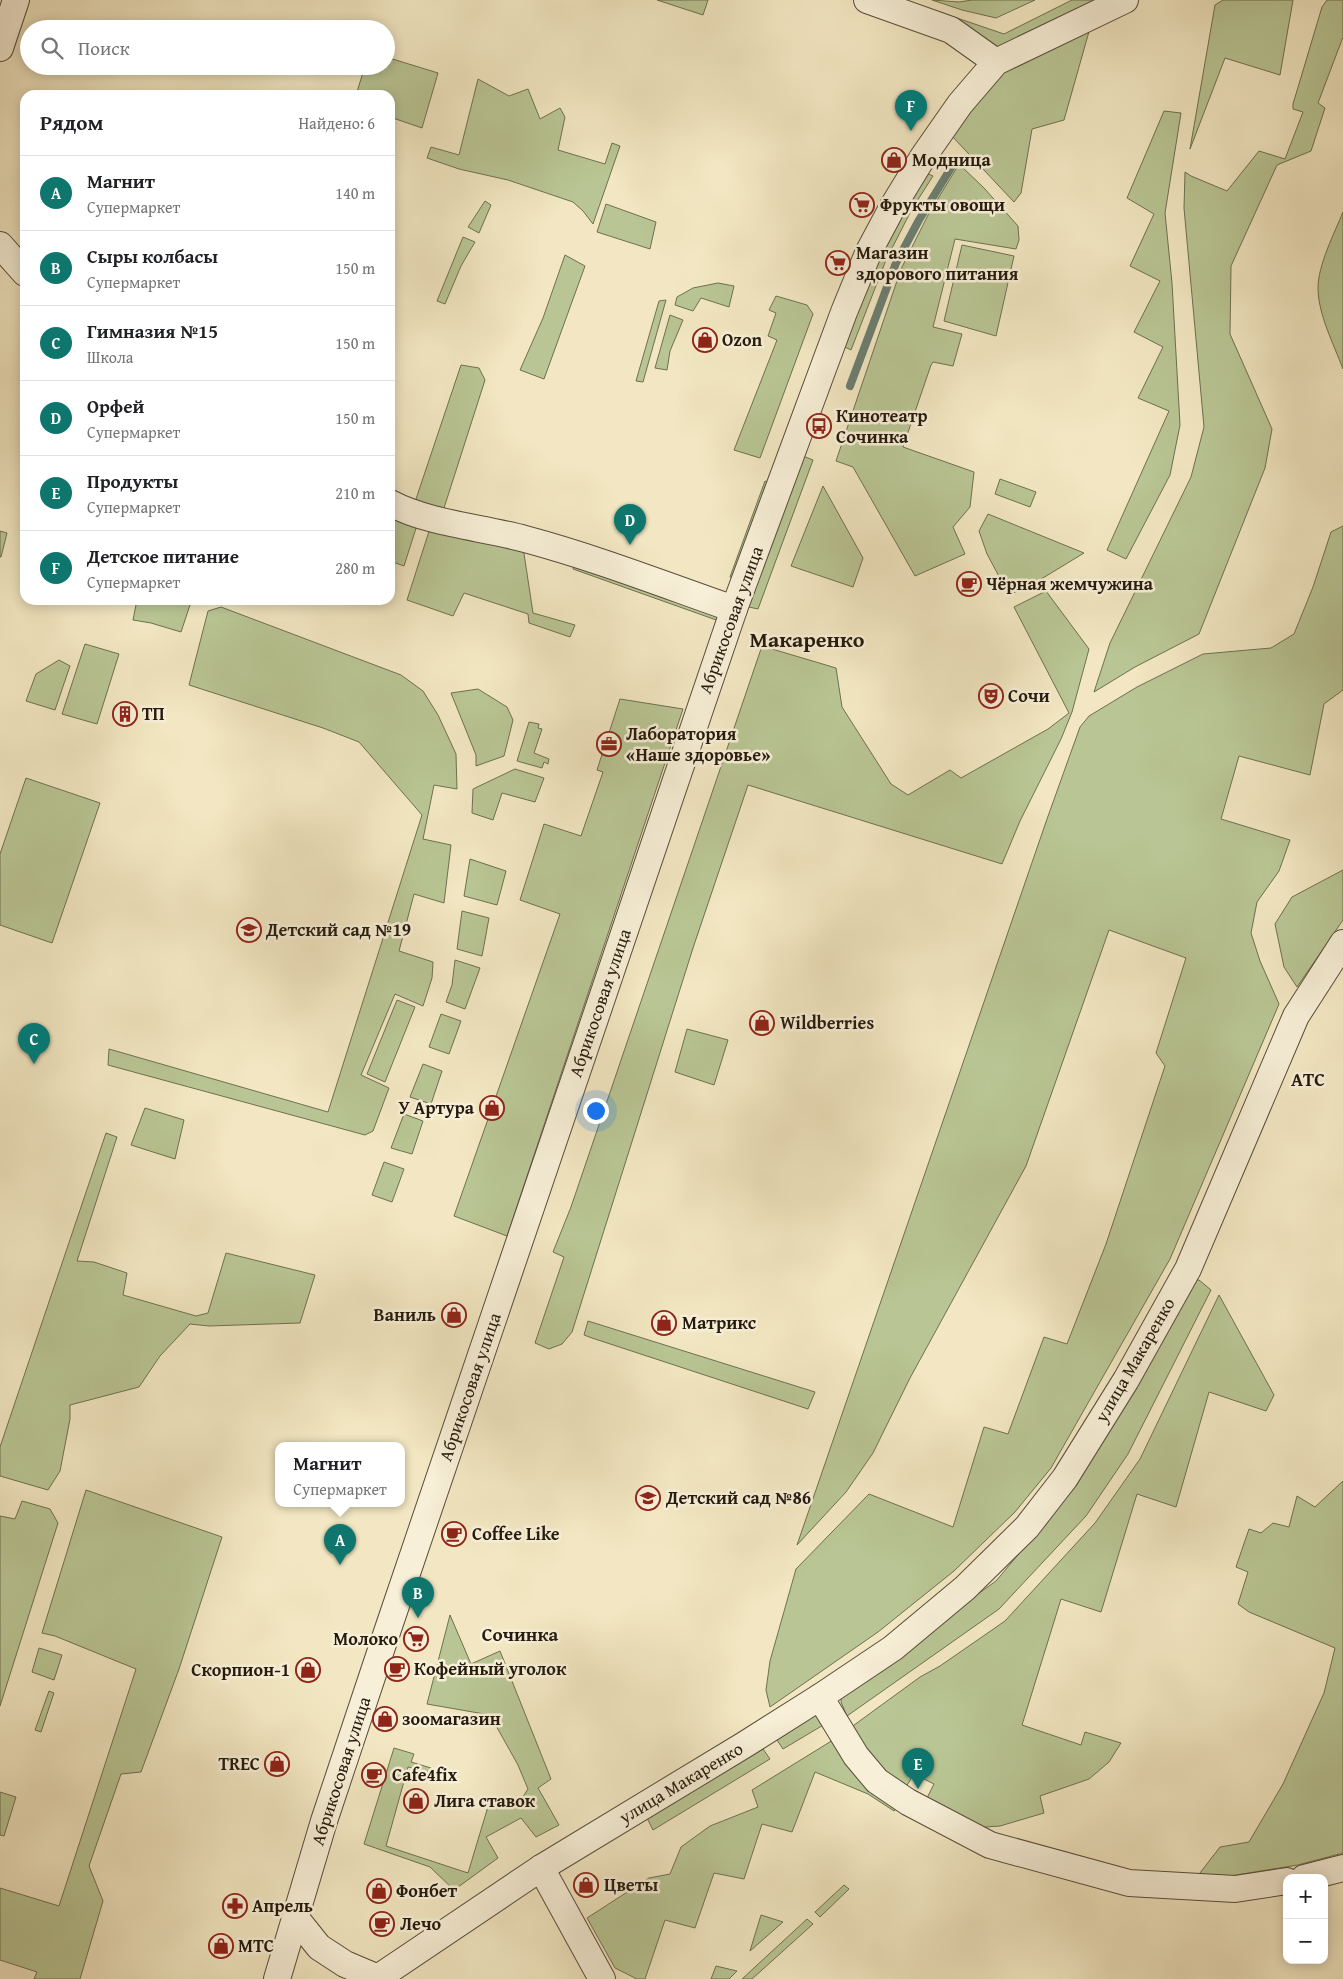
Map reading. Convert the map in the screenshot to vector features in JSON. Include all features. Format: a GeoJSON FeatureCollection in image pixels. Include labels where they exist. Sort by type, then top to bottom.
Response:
{"type":"FeatureCollection","features":[{"type":"Feature","properties":{"kind":"street"},"geometry":{"type":"LineString","coordinates":[[0,48],[16,0]]}},
{"type":"Feature","properties":{"kind":"street"},"geometry":{"type":"LineString","coordinates":[[867,0],[951,30],[996,62]]}},
{"type":"Feature","properties":{"kind":"street","name":"Абрикосовая улица"},"geometry":{"type":"LineString","coordinates":[[277,1979],[324,1821],[386,1635],[734,609],[844,312],[869,251],[893,206],[923,157],[960,104],[996,62],[1125,0]]}},
{"type":"Feature","properties":{"kind":"street"},"geometry":{"type":"LineString","coordinates":[[0,246],[20,268]]}},
{"type":"Feature","properties":{"kind":"street"},"geometry":{"type":"LineString","coordinates":[[395,506],[438,520],[506,534],[565,550],[734,609]]}},
{"type":"Feature","properties":{"kind":"street","name":"улица Макаренко"},"geometry":{"type":"LineString","coordinates":[[377,1979],[541,1868],[820,1697],[893,1648],[965,1588],[1027,1527],[1065,1478],[1126,1380],[1188,1269],[1296,1016],[1343,943]]}},
{"type":"Feature","properties":{"kind":"street"},"geometry":{"type":"LineString","coordinates":[[820,1697],[856,1756],[877,1781],[908,1802],[990,1845],[1129,1883],[1235,1889],[1283,1882]]}},
{"type":"Feature","properties":{"kind":"street"},"geometry":{"type":"LineString","coordinates":[[541,1868],[602,1979]]}},
{"type":"Feature","properties":{"kind":"street"},"geometry":{"type":"LineString","coordinates":[[1320,1874],[1343,1868]]}},
{"type":"Feature","properties":{"kind":"street"},"geometry":{"type":"LineString","coordinates":[[295,1917],[319,1947],[345,1964],[377,1979]]}},
{"type":"Feature","properties":{"kind":"green space"},"geometry":{"type":"Polygon","coordinates":[[[657,0],[708,0],[703,15],[657,0]]]}},
{"type":"Feature","properties":{"kind":"green space"},"geometry":{"type":"Polygon","coordinates":[[[904,0],[1004,34],[1072,0],[1111,0],[995,52],[904,0]]]}},
{"type":"Feature","properties":{"kind":"green space"},"geometry":{"type":"Polygon","coordinates":[[[932,0],[959,2],[972,0],[1035,0],[996,18],[962,10],[932,0]]]}},
{"type":"Feature","properties":{"kind":"green space"},"geometry":{"type":"Polygon","coordinates":[[[1223,0],[1293,0],[1280,75],[1225,58],[1190,149],[1215,5],[1223,0]]]}},
{"type":"Feature","properties":{"kind":"green space"},"geometry":{"type":"Polygon","coordinates":[[[1327,0],[1343,0],[1343,37],[1318,103],[1325,108],[1311,151],[1277,165],[1231,266],[1230,334],[1272,429],[1265,468],[1199,634],[1135,667],[1094,692],[1110,643],[1191,477],[1204,427],[1184,208],[1185,172],[1227,191],[1259,151],[1285,159],[1303,112],[1293,109],[1293,104],[1322,7],[1327,0]]]}},
{"type":"Feature","properties":{"kind":"green space"},"geometry":{"type":"Polygon","coordinates":[[[1090,28],[1064,120],[1032,129],[1021,193],[1014,202],[950,134],[1004,71],[1090,28]]]}},
{"type":"Feature","properties":{"kind":"green space"},"geometry":{"type":"Polygon","coordinates":[[[395,60],[438,73],[422,128],[395,119],[395,90],[358,90],[362,75],[395,75],[395,60]]]}},
{"type":"Feature","properties":{"kind":"green space"},"geometry":{"type":"Polygon","coordinates":[[[478,79],[509,96],[528,89],[540,119],[560,108],[565,117],[558,150],[605,164],[612,143],[620,146],[593,224],[573,202],[508,180],[459,169],[427,158],[431,147],[459,155],[478,79]]]}},
{"type":"Feature","properties":{"kind":"green space"},"geometry":{"type":"Polygon","coordinates":[[[1164,111],[1181,113],[1165,213],[1172,283],[1180,425],[1170,475],[1126,559],[1107,550],[1169,411],[1138,398],[1163,347],[1134,332],[1160,281],[1130,266],[1154,214],[1127,198],[1164,111]]]}},
{"type":"Feature","properties":{"kind":"green space"},"geometry":{"type":"Polygon","coordinates":[[[959,164],[984,188],[1018,226],[1019,240],[1016,249],[955,239],[933,327],[962,334],[953,366],[933,362],[931,365],[903,447],[974,472],[970,507],[953,527],[965,554],[915,576],[853,467],[836,461],[901,269],[928,215],[959,164]]]}},
{"type":"Feature","properties":{"kind":"green space"},"geometry":{"type":"Polygon","coordinates":[[[922,171],[933,176],[912,209],[886,260],[851,350],[841,345],[874,257],[922,171]]]}},
{"type":"Feature","properties":{"kind":"green space"},"geometry":{"type":"Polygon","coordinates":[[[485,201],[491,205],[479,233],[468,227],[485,201]]]}},
{"type":"Feature","properties":{"kind":"green space"},"geometry":{"type":"Polygon","coordinates":[[[606,204],[656,222],[650,249],[597,232],[606,204]]]}},
{"type":"Feature","properties":{"kind":"green space"},"geometry":{"type":"Polygon","coordinates":[[[1343,212],[1343,369],[1324,319],[1318,288],[1324,260],[1343,212]]]}},
{"type":"Feature","properties":{"kind":"green space"},"geometry":{"type":"Polygon","coordinates":[[[463,237],[475,242],[461,266],[445,304],[437,301],[463,237]]]}},
{"type":"Feature","properties":{"kind":"green space"},"geometry":{"type":"Polygon","coordinates":[[[962,245],[1014,256],[996,336],[944,321],[962,245]]]}},
{"type":"Feature","properties":{"kind":"green space"},"geometry":{"type":"Polygon","coordinates":[[[565,255],[585,266],[544,379],[520,370],[543,318],[565,255]]]}},
{"type":"Feature","properties":{"kind":"green space"},"geometry":{"type":"Polygon","coordinates":[[[718,283],[734,286],[729,307],[701,298],[693,311],[675,305],[677,297],[693,288],[718,283]]]}},
{"type":"Feature","properties":{"kind":"green space"},"geometry":{"type":"Polygon","coordinates":[[[776,296],[807,305],[813,314],[760,458],[734,450],[777,340],[768,336],[776,313],[769,310],[776,296]]]}},
{"type":"Feature","properties":{"kind":"green space"},"geometry":{"type":"Polygon","coordinates":[[[666,300],[643,382],[636,381],[659,301],[666,300]]]}},
{"type":"Feature","properties":{"kind":"green space"},"geometry":{"type":"Polygon","coordinates":[[[670,315],[683,320],[670,351],[667,370],[655,368],[670,315]]]}},
{"type":"Feature","properties":{"kind":"green space"},"geometry":{"type":"Polygon","coordinates":[[[461,365],[479,368],[485,380],[444,508],[415,502],[461,365]]]}},
{"type":"Feature","properties":{"kind":"green space"},"geometry":{"type":"Polygon","coordinates":[[[798,454],[813,460],[758,609],[744,606],[798,454]]]}},
{"type":"Feature","properties":{"kind":"green space"},"geometry":{"type":"Polygon","coordinates":[[[1000,479],[1036,492],[1030,507],[995,494],[1000,479]]]}},
{"type":"Feature","properties":{"kind":"green space"},"geometry":{"type":"Polygon","coordinates":[[[765,481],[774,484],[740,580],[730,577],[765,481]]]}},
{"type":"Feature","properties":{"kind":"green space"},"geometry":{"type":"Polygon","coordinates":[[[823,486],[863,558],[853,587],[791,566],[823,486]]]}},
{"type":"Feature","properties":{"kind":"green space"},"geometry":{"type":"Polygon","coordinates":[[[988,514],[1084,553],[1038,581],[1009,595],[987,554],[979,531],[988,514]]]}},
{"type":"Feature","properties":{"kind":"green space"},"geometry":{"type":"Polygon","coordinates":[[[395,518],[417,525],[404,566],[395,563],[395,518]]]}},
{"type":"Feature","properties":{"kind":"green space"},"geometry":{"type":"Polygon","coordinates":[[[431,525],[523,547],[533,613],[575,625],[570,637],[529,623],[528,614],[464,593],[453,616],[407,600],[431,525]]]}},
{"type":"Feature","properties":{"kind":"green space"},"geometry":{"type":"Polygon","coordinates":[[[1343,526],[1343,690],[1324,704],[1310,775],[1239,756],[1221,819],[1290,840],[1279,871],[1257,902],[1251,933],[1260,961],[1279,1004],[1170,1259],[1051,1468],[1015,1512],[954,1571],[878,1632],[770,1707],[766,1690],[770,1661],[796,1569],[869,1494],[953,1527],[984,1427],[1008,1434],[1044,1337],[1067,1344],[1106,1244],[1165,1066],[1156,1053],[1186,958],[1109,930],[1026,1166],[910,1378],[873,1453],[846,1492],[797,1545],[1080,727],[1089,716],[1137,687],[1203,654],[1271,648],[1294,634],[1313,587],[1331,532],[1343,526]]]}},
{"type":"Feature","properties":{"kind":"green space"},"geometry":{"type":"Polygon","coordinates":[[[0,531],[7,533],[1,557],[0,557],[0,531]]]}},
{"type":"Feature","properties":{"kind":"green space"},"geometry":{"type":"Polygon","coordinates":[[[576,559],[723,612],[719,621],[573,569],[576,559]]]}},
{"type":"Feature","properties":{"kind":"green space"},"geometry":{"type":"Polygon","coordinates":[[[1046,591],[1089,649],[1072,712],[1061,739],[1020,821],[1002,864],[748,785],[693,948],[572,1332],[562,1344],[549,1349],[535,1343],[564,1257],[553,1252],[571,1207],[762,646],[836,668],[842,707],[891,784],[908,795],[950,770],[961,778],[1048,729],[1069,713],[1014,607],[1046,591]]]}},
{"type":"Feature","properties":{"kind":"green space"},"geometry":{"type":"Polygon","coordinates":[[[136,605],[190,605],[181,632],[133,620],[136,605]]]}},
{"type":"Feature","properties":{"kind":"green space"},"geometry":{"type":"Polygon","coordinates":[[[221,607],[401,675],[423,691],[438,715],[456,754],[457,789],[434,785],[423,839],[451,845],[444,903],[414,894],[399,951],[433,962],[432,978],[423,1006],[395,994],[361,1075],[389,1088],[373,1131],[365,1135],[108,1065],[109,1049],[328,1112],[422,815],[359,742],[323,728],[189,685],[208,611],[221,607]]]}},
{"type":"Feature","properties":{"kind":"green space"},"geometry":{"type":"Polygon","coordinates":[[[85,644],[119,654],[97,724],[62,714],[85,644]]]}},
{"type":"Feature","properties":{"kind":"green space"},"geometry":{"type":"Polygon","coordinates":[[[59,660],[70,666],[55,710],[26,701],[36,674],[59,660]]]}},
{"type":"Feature","properties":{"kind":"green space"},"geometry":{"type":"Polygon","coordinates":[[[478,689],[507,707],[513,720],[504,756],[476,766],[476,755],[451,693],[478,689]]]}},
{"type":"Feature","properties":{"kind":"green space"},"geometry":{"type":"Polygon","coordinates":[[[620,699],[683,709],[507,1236],[454,1216],[560,914],[520,900],[544,824],[581,836],[603,772],[597,770],[620,699]]]}},
{"type":"Feature","properties":{"kind":"green space"},"geometry":{"type":"Polygon","coordinates":[[[529,722],[539,724],[538,728],[542,729],[534,753],[549,759],[548,764],[544,762],[542,768],[517,761],[529,722]]]}},
{"type":"Feature","properties":{"kind":"green space"},"geometry":{"type":"Polygon","coordinates":[[[515,769],[544,778],[535,802],[502,793],[493,820],[472,813],[473,789],[515,769]]]}},
{"type":"Feature","properties":{"kind":"green space"},"geometry":{"type":"Polygon","coordinates":[[[26,778],[100,803],[52,943],[0,925],[0,854],[26,778]]]}},
{"type":"Feature","properties":{"kind":"green space"},"geometry":{"type":"Polygon","coordinates":[[[470,859],[506,871],[497,905],[464,896],[470,859]]]}},
{"type":"Feature","properties":{"kind":"green space"},"geometry":{"type":"Polygon","coordinates":[[[1343,870],[1343,920],[1297,987],[1284,967],[1275,924],[1292,897],[1343,870]]]}},
{"type":"Feature","properties":{"kind":"green space"},"geometry":{"type":"Polygon","coordinates":[[[462,911],[489,918],[482,956],[457,949],[462,911]]]}},
{"type":"Feature","properties":{"kind":"green space"},"geometry":{"type":"Polygon","coordinates":[[[455,960],[480,968],[465,1009],[446,1002],[452,985],[455,960]]]}},
{"type":"Feature","properties":{"kind":"green space"},"geometry":{"type":"Polygon","coordinates":[[[397,1000],[415,1007],[385,1082],[367,1074],[397,1000]]]}},
{"type":"Feature","properties":{"kind":"green space"},"geometry":{"type":"Polygon","coordinates":[[[441,1014],[461,1021],[449,1054],[429,1047],[441,1014]]]}},
{"type":"Feature","properties":{"kind":"green space"},"geometry":{"type":"Polygon","coordinates":[[[687,1029],[728,1040],[714,1085],[675,1072],[687,1029]]]}},
{"type":"Feature","properties":{"kind":"green space"},"geometry":{"type":"Polygon","coordinates":[[[423,1064],[442,1071],[431,1104],[410,1097],[423,1064]]]}},
{"type":"Feature","properties":{"kind":"green space"},"geometry":{"type":"Polygon","coordinates":[[[145,1108],[184,1120],[175,1159],[131,1145],[145,1108]]]}},
{"type":"Feature","properties":{"kind":"green space"},"geometry":{"type":"Polygon","coordinates":[[[404,1114],[423,1121],[412,1154],[391,1148],[404,1114]]]}},
{"type":"Feature","properties":{"kind":"green space"},"geometry":{"type":"Polygon","coordinates":[[[106,1133],[117,1137],[77,1261],[94,1262],[127,1273],[123,1295],[196,1316],[208,1313],[226,1253],[315,1275],[300,1323],[209,1326],[190,1324],[160,1356],[139,1387],[70,1405],[70,1419],[60,1471],[48,1490],[0,1476],[0,1447],[106,1133]]]}},
{"type":"Feature","properties":{"kind":"green space"},"geometry":{"type":"Polygon","coordinates":[[[384,1162],[404,1169],[392,1202],[372,1195],[384,1162]]]}},
{"type":"Feature","properties":{"kind":"green space"},"geometry":{"type":"Polygon","coordinates":[[[1189,1280],[1199,1280],[1211,1290],[1128,1454],[1086,1516],[999,1609],[847,1716],[841,1702],[842,1692],[996,1581],[1076,1486],[1189,1280]]]}},
{"type":"Feature","properties":{"kind":"green space"},"geometry":{"type":"Polygon","coordinates":[[[1219,1295],[1274,1395],[1266,1411],[1209,1392],[1176,1507],[1137,1494],[1101,1612],[1061,1599],[1022,1725],[1081,1745],[1085,1732],[1121,1743],[1109,1762],[1089,1779],[1040,1796],[1044,1813],[1000,1826],[971,1828],[925,1802],[934,1784],[914,1774],[904,1790],[883,1775],[850,1728],[920,1677],[940,1666],[1005,1621],[1095,1523],[1140,1459],[1219,1295]]]}},
{"type":"Feature","properties":{"kind":"green space"},"geometry":{"type":"Polygon","coordinates":[[[588,1321],[815,1392],[808,1409],[584,1335],[588,1321]]]}},
{"type":"Feature","properties":{"kind":"green space"},"geometry":{"type":"Polygon","coordinates":[[[1343,1481],[1343,1853],[1298,1865],[1193,1882],[1220,1847],[1249,1842],[1283,1784],[1324,1693],[1335,1648],[1249,1612],[1238,1604],[1248,1572],[1236,1567],[1249,1529],[1261,1533],[1273,1523],[1289,1527],[1297,1496],[1315,1507],[1343,1481]]]}},
{"type":"Feature","properties":{"kind":"green space"},"geometry":{"type":"Polygon","coordinates":[[[86,1490],[222,1537],[179,1669],[141,1772],[121,1774],[89,1866],[103,1901],[80,1979],[34,1979],[37,1972],[0,1960],[0,1888],[59,1906],[136,1669],[55,1636],[42,1633],[86,1490]]]}},
{"type":"Feature","properties":{"kind":"green space"},"geometry":{"type":"Polygon","coordinates":[[[22,1501],[50,1509],[58,1523],[0,1706],[0,1516],[15,1519],[22,1501]]]}},
{"type":"Feature","properties":{"kind":"green space"},"geometry":{"type":"Polygon","coordinates":[[[450,1615],[471,1664],[500,1651],[551,1779],[538,1788],[559,1825],[536,1837],[521,1818],[486,1837],[498,1858],[454,1890],[430,1867],[364,1844],[394,1748],[414,1754],[411,1762],[431,1768],[429,1772],[408,1767],[386,1846],[468,1873],[490,1800],[517,1806],[528,1789],[518,1765],[490,1715],[427,1704],[450,1615]]]}},
{"type":"Feature","properties":{"kind":"green space"},"geometry":{"type":"Polygon","coordinates":[[[39,1648],[62,1655],[54,1680],[32,1672],[39,1648]]]}},
{"type":"Feature","properties":{"kind":"green space"},"geometry":{"type":"Polygon","coordinates":[[[49,1691],[54,1693],[41,1732],[35,1730],[49,1691]]]}},
{"type":"Feature","properties":{"kind":"green space"},"geometry":{"type":"Polygon","coordinates":[[[817,1714],[825,1724],[783,1749],[777,1740],[817,1714]]]}},
{"type":"Feature","properties":{"kind":"green space"},"geometry":{"type":"Polygon","coordinates":[[[833,1740],[899,1806],[894,1811],[868,1794],[815,1772],[792,1832],[762,1824],[744,1879],[714,1873],[695,1928],[665,1920],[645,1979],[637,1979],[615,1968],[587,1918],[649,1878],[670,1874],[681,1847],[710,1826],[758,1807],[752,1790],[833,1740]]]}},
{"type":"Feature","properties":{"kind":"green space"},"geometry":{"type":"Polygon","coordinates":[[[763,1749],[770,1759],[653,1830],[646,1816],[763,1749]]]}},
{"type":"Feature","properties":{"kind":"green space"},"geometry":{"type":"Polygon","coordinates":[[[0,1792],[16,1797],[4,1836],[0,1835],[0,1792]]]}},
{"type":"Feature","properties":{"kind":"green space"},"geometry":{"type":"Polygon","coordinates":[[[844,1885],[849,1889],[820,1917],[815,1912],[844,1885]]]}},
{"type":"Feature","properties":{"kind":"green space"},"geometry":{"type":"Polygon","coordinates":[[[761,1915],[783,1922],[750,1951],[761,1915]]]}},
{"type":"Feature","properties":{"kind":"green space"},"geometry":{"type":"Polygon","coordinates":[[[807,1919],[813,1924],[752,1979],[742,1979],[807,1919]]]}},
{"type":"Feature","properties":{"kind":"green space"},"geometry":{"type":"Polygon","coordinates":[[[716,1966],[737,1971],[729,1979],[711,1979],[716,1966]]]}},
{"type":"Feature","properties":{"kind":"waterway"},"geometry":{"type":"LineString","coordinates":[[850,386],[896,263],[919,220],[954,163]]}},
{"type":"Feature","properties":{"kind":"place","name":"Детское питание"},"geometry":{"type":"Point","coordinates":[911,131]}},
{"type":"Feature","properties":{"kind":"place","name":"Модница"},"geometry":{"type":"Point","coordinates":[894,160]}},
{"type":"Feature","properties":{"kind":"place","name":"Фрукты овощи"},"geometry":{"type":"Point","coordinates":[862,205]}},
{"type":"Feature","properties":{"kind":"place","name":"Магазин здорового питания"},"geometry":{"type":"Point","coordinates":[838,263]}},
{"type":"Feature","properties":{"kind":"place","name":"Ozon"},"geometry":{"type":"Point","coordinates":[705,340]}},
{"type":"Feature","properties":{"kind":"place","name":"Кинотеатр Сочинка"},"geometry":{"type":"Point","coordinates":[819,426]}},
{"type":"Feature","properties":{"kind":"place","name":"Орфей"},"geometry":{"type":"Point","coordinates":[630,545]}},
{"type":"Feature","properties":{"kind":"place","name":"Чёрная жемчужина"},"geometry":{"type":"Point","coordinates":[969,584]}},
{"type":"Feature","properties":{"kind":"place","name":"Сочи"},"geometry":{"type":"Point","coordinates":[991,696]}},
{"type":"Feature","properties":{"kind":"place","name":"ТП"},"geometry":{"type":"Point","coordinates":[125,714]}},
{"type":"Feature","properties":{"kind":"place","name":"Лаборатория «Наше здоровье»"},"geometry":{"type":"Point","coordinates":[609,744]}},
{"type":"Feature","properties":{"kind":"place","name":"Детский сад №19"},"geometry":{"type":"Point","coordinates":[249,930]}},
{"type":"Feature","properties":{"kind":"place","name":"Wildberries"},"geometry":{"type":"Point","coordinates":[762,1023]}},
{"type":"Feature","properties":{"kind":"place","name":"Гимназия №15"},"geometry":{"type":"Point","coordinates":[34,1064]}},
{"type":"Feature","properties":{"kind":"place","name":"У Артура"},"geometry":{"type":"Point","coordinates":[492,1108]}},
{"type":"Feature","properties":{"kind":"place","name":"Ваниль"},"geometry":{"type":"Point","coordinates":[454,1315]}},
{"type":"Feature","properties":{"kind":"place","name":"Матрикс"},"geometry":{"type":"Point","coordinates":[664,1323]}},
{"type":"Feature","properties":{"kind":"place","name":"Детский сад №86"},"geometry":{"type":"Point","coordinates":[648,1498]}},
{"type":"Feature","properties":{"kind":"place","name":"Coffee Like"},"geometry":{"type":"Point","coordinates":[454,1534]}},
{"type":"Feature","properties":{"kind":"place","name":"Магнит"},"geometry":{"type":"Point","coordinates":[340,1565]}},
{"type":"Feature","properties":{"kind":"place","name":"Сыры колбасы"},"geometry":{"type":"Point","coordinates":[418,1618]}},
{"type":"Feature","properties":{"kind":"place","name":"Молоко"},"geometry":{"type":"Point","coordinates":[416,1639]}},
{"type":"Feature","properties":{"kind":"place","name":"Кофейный уголок"},"geometry":{"type":"Point","coordinates":[397,1669]}},
{"type":"Feature","properties":{"kind":"place","name":"Скорпион-1"},"geometry":{"type":"Point","coordinates":[308,1670]}},
{"type":"Feature","properties":{"kind":"place","name":"зоомагазин"},"geometry":{"type":"Point","coordinates":[385,1719]}},
{"type":"Feature","properties":{"kind":"place","name":"TREC"},"geometry":{"type":"Point","coordinates":[277,1764]}},
{"type":"Feature","properties":{"kind":"place","name":"Cafe4fix"},"geometry":{"type":"Point","coordinates":[374,1775]}},
{"type":"Feature","properties":{"kind":"place","name":"Продукты"},"geometry":{"type":"Point","coordinates":[918,1789]}},
{"type":"Feature","properties":{"kind":"place","name":"Лига ставок"},"geometry":{"type":"Point","coordinates":[416,1801]}},
{"type":"Feature","properties":{"kind":"place","name":"Цветы"},"geometry":{"type":"Point","coordinates":[586,1885]}},
{"type":"Feature","properties":{"kind":"place","name":"Фонбет"},"geometry":{"type":"Point","coordinates":[379,1891]}},
{"type":"Feature","properties":{"kind":"place","name":"Апрель"},"geometry":{"type":"Point","coordinates":[235,1906]}},
{"type":"Feature","properties":{"kind":"place","name":"Лечо"},"geometry":{"type":"Point","coordinates":[382,1924]}},
{"type":"Feature","properties":{"kind":"place","name":"МТС"},"geometry":{"type":"Point","coordinates":[221,1946]}},
{"type":"Feature","properties":{"kind":"district","name":"Макаренко"},"geometry":{"type":"Point","coordinates":[807,639]}},
{"type":"Feature","properties":{"kind":"district","name":"АТС"},"geometry":{"type":"Point","coordinates":[1308,1079]}},
{"type":"Feature","properties":{"kind":"district","name":"Сочинка"},"geometry":{"type":"Point","coordinates":[520,1634]}}]}
